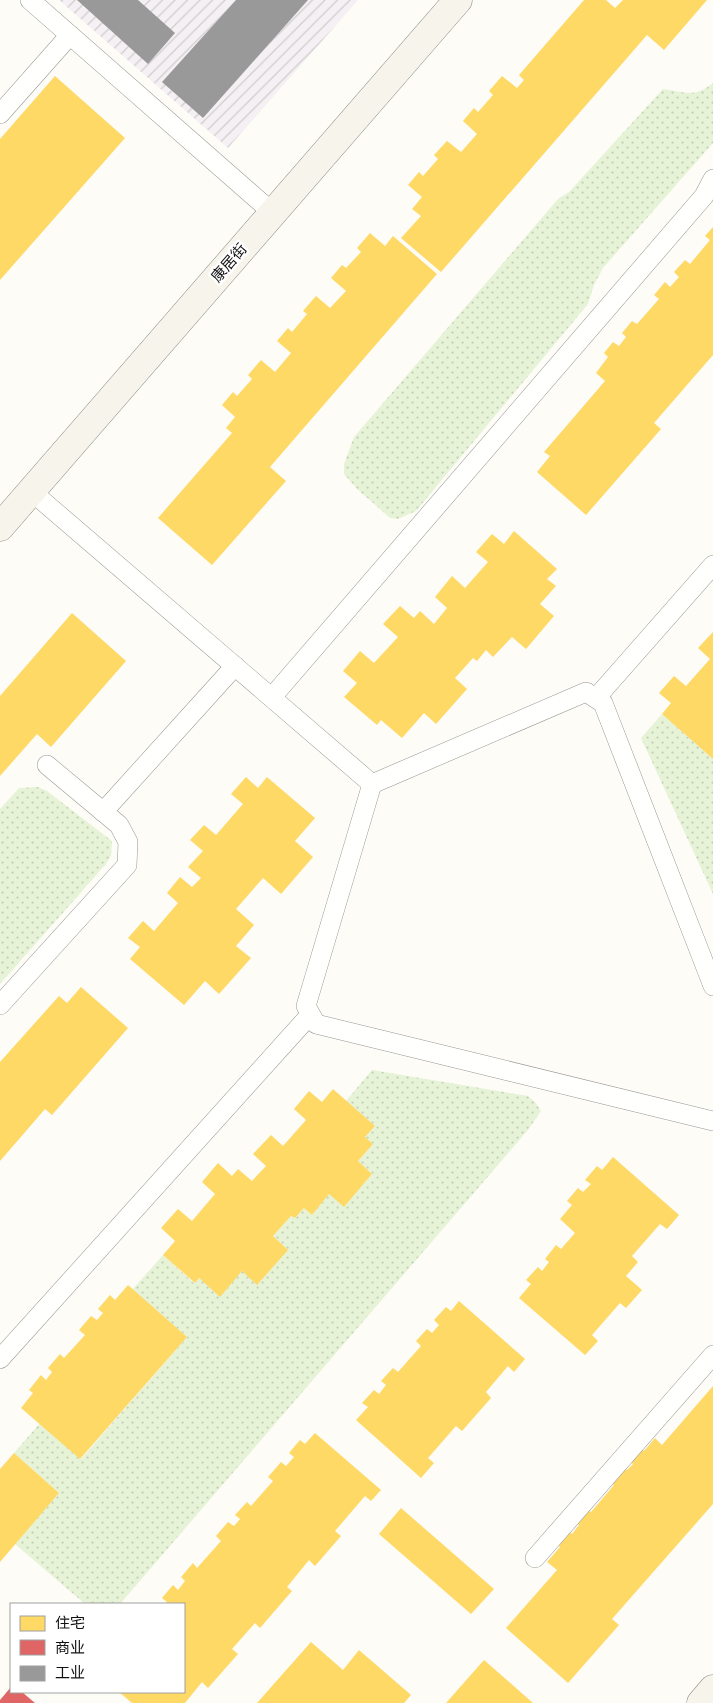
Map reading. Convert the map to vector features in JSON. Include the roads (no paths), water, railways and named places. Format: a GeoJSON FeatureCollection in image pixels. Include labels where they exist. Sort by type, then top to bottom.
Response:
{"type":"FeatureCollection","features":[{"type":"Feature","properties":{"kind":"street","name":"康居街"},"geometry":{"type":"LineString","coordinates":[[0,527],[458,0]]}},
{"type":"Feature","properties":{"kind":"street"},"geometry":{"type":"LineString","coordinates":[[701,1703],[713,1690]]}},
{"type":"Feature","properties":{"kind":"lane"},"geometry":{"type":"LineString","coordinates":[[30,0],[273,213]]}},
{"type":"Feature","properties":{"kind":"lane"},"geometry":{"type":"LineString","coordinates":[[0,114],[70,35]]}},
{"type":"Feature","properties":{"kind":"lane"},"geometry":{"type":"LineString","coordinates":[[272,697],[704,196],[713,179]]}},
{"type":"Feature","properties":{"kind":"lane"},"geometry":{"type":"LineString","coordinates":[[31,491],[372,784]]}},
{"type":"Feature","properties":{"kind":"lane"},"geometry":{"type":"LineString","coordinates":[[596,698],[713,565]]}},
{"type":"Feature","properties":{"kind":"lane"},"geometry":{"type":"LineString","coordinates":[[103,812],[235,666]]}},
{"type":"Feature","properties":{"kind":"lane"},"geometry":{"type":"LineString","coordinates":[[372,784],[586,692],[603,703],[713,986]]}},
{"type":"Feature","properties":{"kind":"lane"},"geometry":{"type":"LineString","coordinates":[[0,1005],[127,865],[128,842],[118,825],[48,765]]}},
{"type":"Feature","properties":{"kind":"lane"},"geometry":{"type":"LineString","coordinates":[[372,784],[306,1006],[316,1024],[713,1121]]}},
{"type":"Feature","properties":{"kind":"lane"},"geometry":{"type":"LineString","coordinates":[[0,1359],[310,1015]]}},
{"type":"Feature","properties":{"kind":"lane"},"geometry":{"type":"LineString","coordinates":[[535,1558],[713,1355]]}}]}
